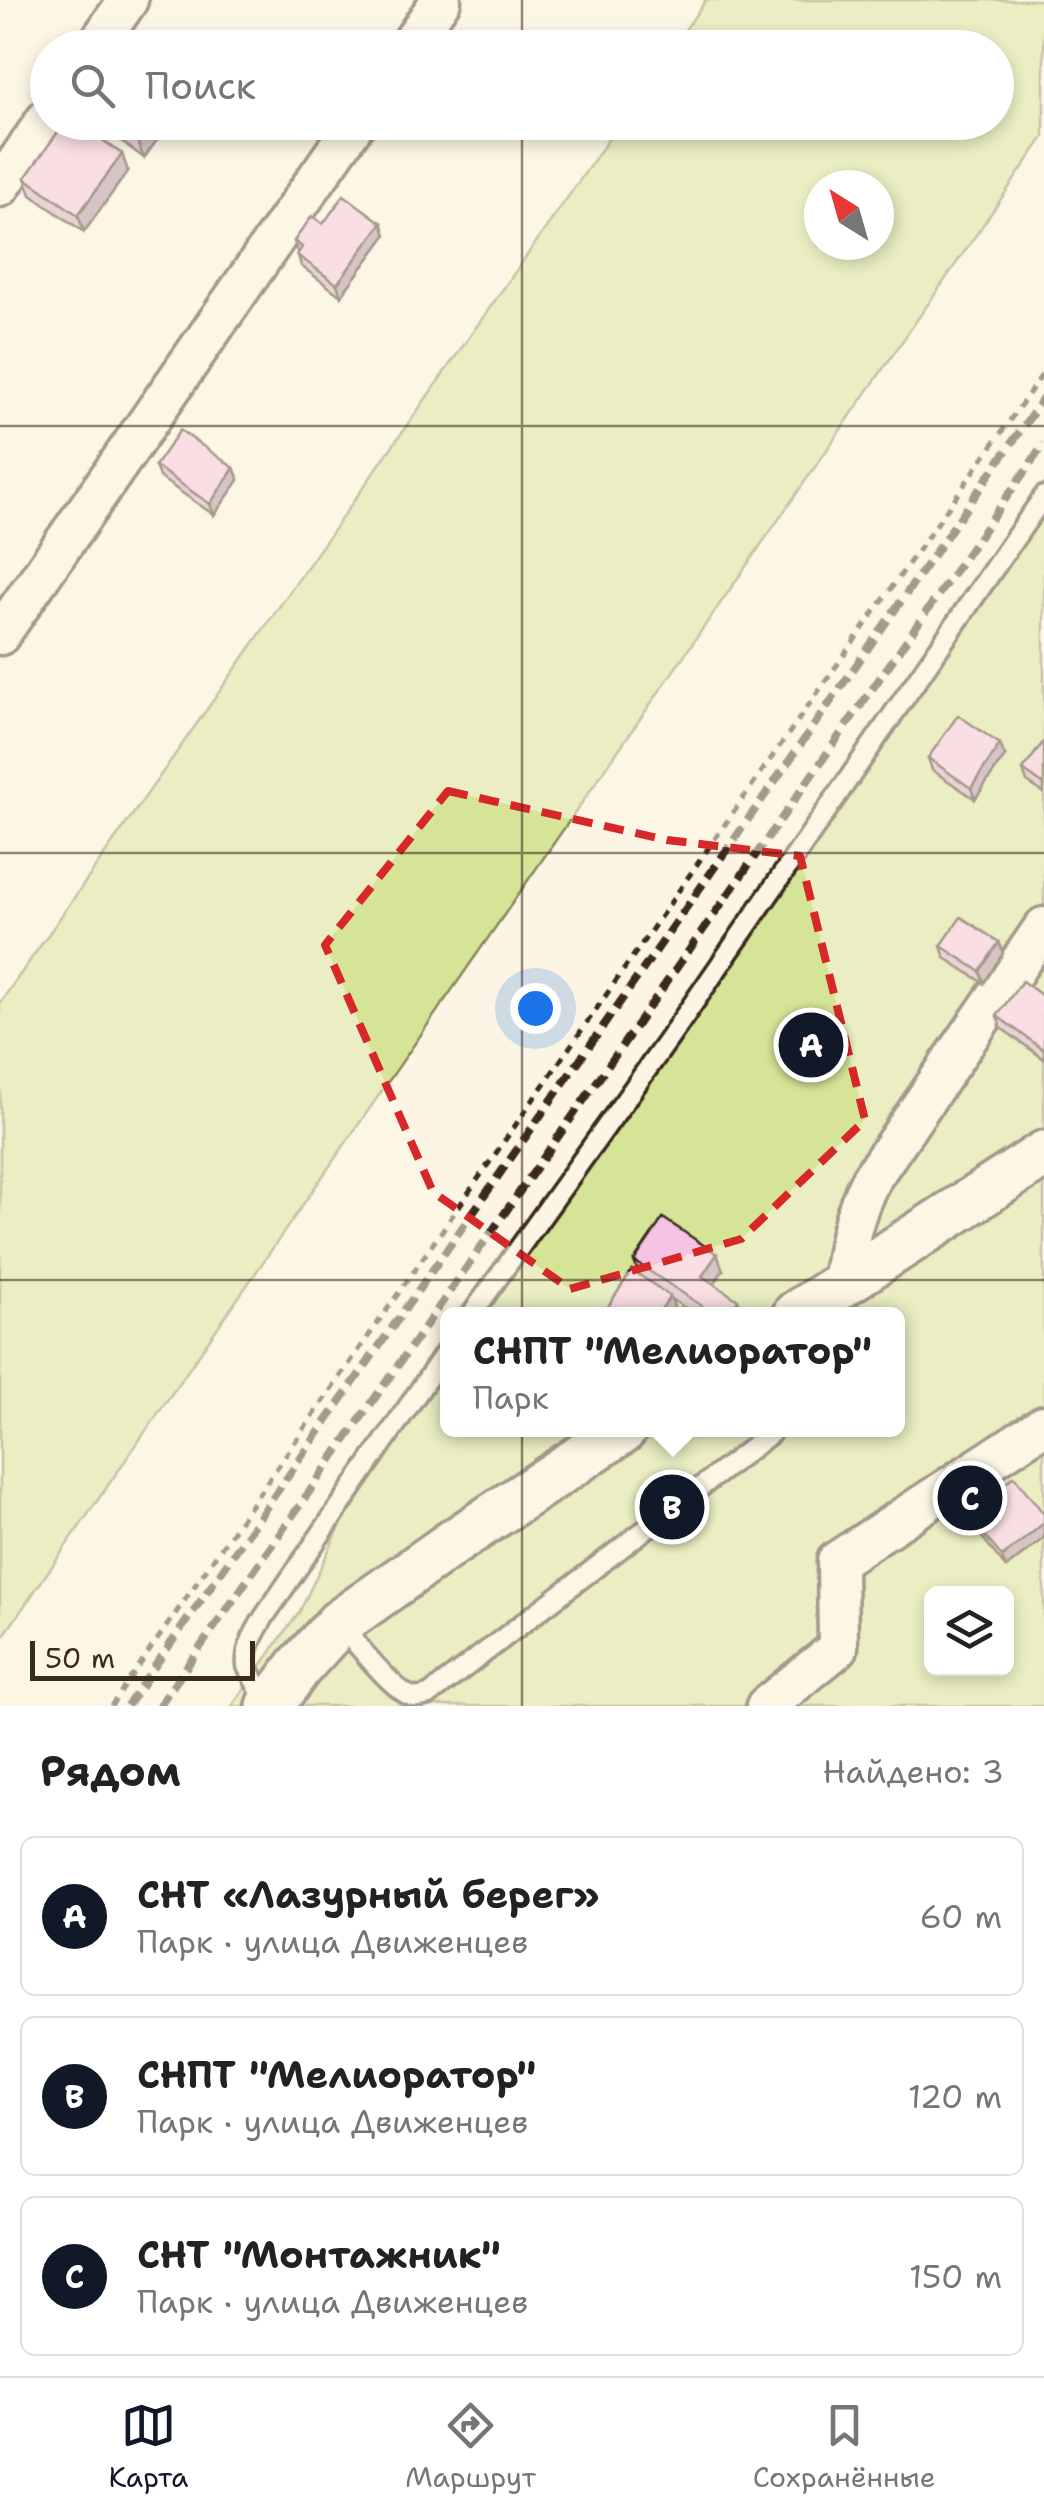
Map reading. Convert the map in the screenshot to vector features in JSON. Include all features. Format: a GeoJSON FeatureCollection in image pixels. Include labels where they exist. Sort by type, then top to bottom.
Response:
{"type":"FeatureCollection","features":[{"type":"Feature","properties":{"kind":"street"},"geometry":{"type":"LineString","coordinates":[[107,30],[128,0]]}},
{"type":"Feature","properties":{"kind":"street"},"geometry":{"type":"LineString","coordinates":[[420,30],[441,0]]}},
{"type":"Feature","properties":{"kind":"street"},"geometry":{"type":"LineString","coordinates":[[0,187],[32,140]]}},
{"type":"Feature","properties":{"kind":"street"},"geometry":{"type":"LineString","coordinates":[[0,635],[344,140]]}},
{"type":"Feature","properties":{"kind":"street"},"geometry":{"type":"LineString","coordinates":[[842,1284],[848,1238],[870,1179],[1044,927]]}},
{"type":"Feature","properties":{"kind":"street"},"geometry":{"type":"LineString","coordinates":[[807,1307],[1044,1154]]}},
{"type":"Feature","properties":{"kind":"street"},"geometry":{"type":"LineString","coordinates":[[766,1706],[838,1648],[837,1561],[1044,1425]]}},
{"type":"Feature","properties":{"kind":"street"},"geometry":{"type":"LineString","coordinates":[[269,1706],[339,1623],[613,1437]]}},
{"type":"Feature","properties":{"kind":"lane"},"geometry":{"type":"LineString","coordinates":[[477,1307],[668,1040],[1044,496]]}},
{"type":"Feature","properties":{"kind":"lane"},"geometry":{"type":"LineString","coordinates":[[269,1706],[247,1666],[253,1636],[440,1360]]}},
{"type":"Feature","properties":{"kind":"lane"},"geometry":{"type":"LineString","coordinates":[[339,1623],[404,1693],[416,1698],[430,1695],[766,1437]]}},
{"type":"Feature","properties":{"kind":"path"},"geometry":{"type":"LineString","coordinates":[[112,1706],[1044,372]]}},
{"type":"Feature","properties":{"kind":"highlighted area"},"geometry":{"type":"Polygon","coordinates":[[[448,791],[667,840],[800,856],[865,1120],[741,1239],[570,1289],[433,1192],[325,945],[448,791]]]}},
{"type":"Feature","properties":{"kind":"green space"},"geometry":{"type":"Polygon","coordinates":[[[706,0],[1044,0],[1044,137],[0,1641],[0,1003],[608,140],[1014,140],[1014,30],[685,30],[706,0]]]}},
{"type":"Feature","properties":{"kind":"green space"},"geometry":{"type":"Polygon","coordinates":[[[1044,503],[1044,1706],[232,1706],[300,1611],[353,1499],[440,1374],[440,1437],[905,1437],[905,1307],[487,1307],[1044,503]]]}},
{"type":"Feature","properties":{"kind":"building"},"geometry":{"type":"Polygon","coordinates":[[[52,140],[103,140],[122,154],[78,215],[25,178],[52,140]]]}},
{"type":"Feature","properties":{"kind":"building"},"geometry":{"type":"Polygon","coordinates":[[[344,195],[382,223],[337,284],[297,255],[302,247],[294,241],[312,216],[323,224],[344,195]]]}},
{"type":"Feature","properties":{"kind":"building"},"geometry":{"type":"Polygon","coordinates":[[[180,430],[234,468],[210,504],[155,466],[180,430]]]}},
{"type":"Feature","properties":{"kind":"building"},"geometry":{"type":"Polygon","coordinates":[[[958,715],[1000,744],[971,788],[928,758],[958,715]]]}},
{"type":"Feature","properties":{"kind":"building"},"geometry":{"type":"Polygon","coordinates":[[[1044,741],[1044,785],[1023,770],[1044,741]]]}},
{"type":"Feature","properties":{"kind":"building"},"geometry":{"type":"Polygon","coordinates":[[[961,917],[999,942],[980,971],[941,946],[961,917]]]}},
{"type":"Feature","properties":{"kind":"building"},"geometry":{"type":"Polygon","coordinates":[[[1022,981],[1044,997],[1044,1050],[997,1016],[1022,981]]]}},
{"type":"Feature","properties":{"kind":"building"},"geometry":{"type":"Polygon","coordinates":[[[663,1218],[717,1254],[702,1276],[738,1300],[733,1307],[703,1307],[634,1261],[663,1218]]]}},
{"type":"Feature","properties":{"kind":"building"},"geometry":{"type":"Polygon","coordinates":[[[632,1270],[670,1296],[663,1307],[608,1307],[632,1270]]]}},
{"type":"Feature","properties":{"kind":"building"},"geometry":{"type":"Polygon","coordinates":[[[1014,1476],[1044,1514],[1044,1523],[1002,1557],[967,1513],[1014,1476]]]}},
{"type":"Feature","properties":{"kind":"railway"},"geometry":{"type":"LineString","coordinates":[[127,1706],[1044,397]]}},
{"type":"Feature","properties":{"kind":"railway"},"geometry":{"type":"LineString","coordinates":[[159,1706],[1044,444]]}},
{"type":"Feature","properties":{"kind":"place","name":"СНТ «Лазурный берег»"},"geometry":{"type":"Point","coordinates":[811,1045]}},
{"type":"Feature","properties":{"kind":"place","name":"СНТ \"Монтажник\""},"geometry":{"type":"Point","coordinates":[970,1498]}},
{"type":"Feature","properties":{"kind":"place","name":"СНПТ \"Мелиоратор\""},"geometry":{"type":"Point","coordinates":[672,1507]}}]}
